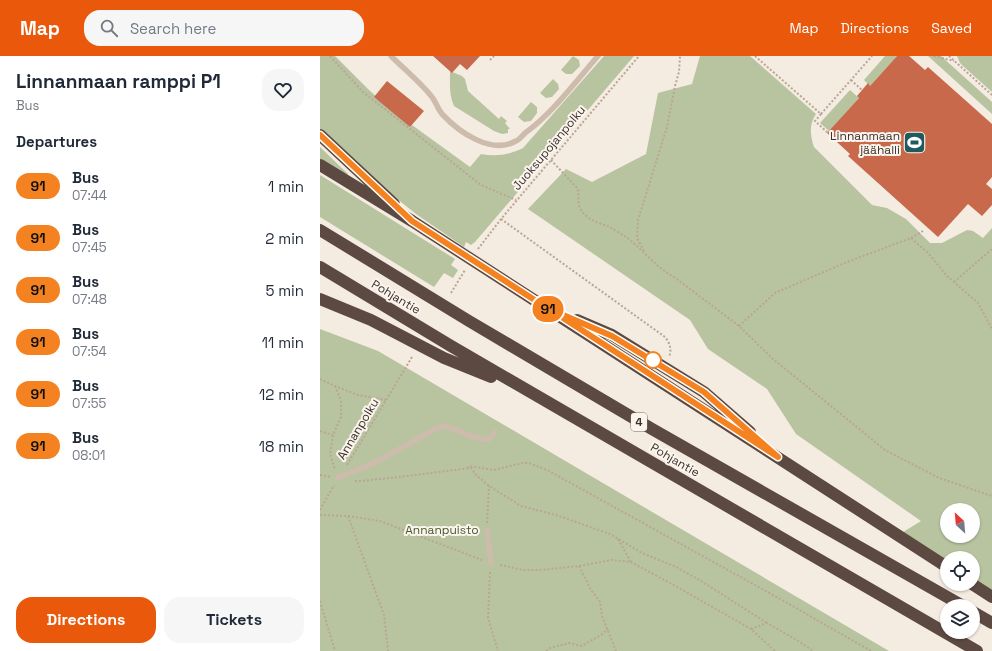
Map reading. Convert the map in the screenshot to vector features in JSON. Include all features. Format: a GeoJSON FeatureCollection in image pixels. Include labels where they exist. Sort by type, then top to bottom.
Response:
{"type":"FeatureCollection","features":[{"type":"Feature","properties":{"kind":"highway"},"geometry":{"type":"LineString","coordinates":[[320,135],[412,221]]}},
{"type":"Feature","properties":{"kind":"highway"},"geometry":{"type":"LineString","coordinates":[[320,166],[412,221],[547,308],[612,336],[704,392],[778,457],[940,562]]}},
{"type":"Feature","properties":{"kind":"highway","name":"Pohjantie"},"geometry":{"type":"LineString","coordinates":[[320,230],[469,321],[652,429],[951,599]]}},
{"type":"Feature","properties":{"kind":"highway","name":"Pohjantie"},"geometry":{"type":"LineString","coordinates":[[320,267],[450,346],[976,651]]}},
{"type":"Feature","properties":{"kind":"highway"},"geometry":{"type":"LineString","coordinates":[[320,299],[371,320],[444,358],[529,392]]}},
{"type":"Feature","properties":{"kind":"highway"},"geometry":{"type":"LineString","coordinates":[[980,589],[992,597]]}},
{"type":"Feature","properties":{"kind":"highway"},"geometry":{"type":"LineString","coordinates":[[980,616],[992,623]]}},
{"type":"Feature","properties":{"kind":"lane"},"geometry":{"type":"LineString","coordinates":[[391,56],[433,98],[442,114],[462,132],[482,143],[494,145],[516,141],[529,131],[549,112],[598,56]]}},
{"type":"Feature","properties":{"kind":"lane"},"geometry":{"type":"LineString","coordinates":[[338,478],[376,462],[441,426],[448,427],[482,440],[490,438],[494,433]]}},
{"type":"Feature","properties":{"kind":"lane"},"geometry":{"type":"LineString","coordinates":[[487,531],[491,563]]}},
{"type":"Feature","properties":{"kind":"path"},"geometry":{"type":"LineString","coordinates":[[330,56],[363,92],[481,185],[516,200]]}},
{"type":"Feature","properties":{"kind":"path"},"geometry":{"type":"LineString","coordinates":[[490,60],[494,56]]}},
{"type":"Feature","properties":{"kind":"path","name":"Juoksupojanpolku"},"geometry":{"type":"LineString","coordinates":[[475,254],[516,200],[639,56]]}},
{"type":"Feature","properties":{"kind":"path"},"geometry":{"type":"LineString","coordinates":[[644,252],[637,238],[638,220],[667,127],[679,72],[680,56]]}},
{"type":"Feature","properties":{"kind":"path"},"geometry":{"type":"LineString","coordinates":[[755,56],[821,114]]}},
{"type":"Feature","properties":{"kind":"path"},"geometry":{"type":"LineString","coordinates":[[828,133],[815,121],[872,56]]}},
{"type":"Feature","properties":{"kind":"path"},"geometry":{"type":"LineString","coordinates":[[934,56],[956,62]]}},
{"type":"Feature","properties":{"kind":"path"},"geometry":{"type":"LineString","coordinates":[[949,56],[992,95]]}},
{"type":"Feature","properties":{"kind":"path"},"geometry":{"type":"LineString","coordinates":[[955,56],[956,62]]}},
{"type":"Feature","properties":{"kind":"path"},"geometry":{"type":"LineString","coordinates":[[851,80],[862,90]]}},
{"type":"Feature","properties":{"kind":"path"},"geometry":{"type":"LineString","coordinates":[[551,160],[578,189],[579,206],[588,217],[596,223],[610,227],[627,238],[664,272],[674,277],[739,326],[773,359],[885,450],[939,478],[992,496]]}},
{"type":"Feature","properties":{"kind":"path"},"geometry":{"type":"LineString","coordinates":[[501,219],[665,337],[671,354],[668,360]]}},
{"type":"Feature","properties":{"kind":"path"},"geometry":{"type":"LineString","coordinates":[[739,326],[775,294],[847,262],[911,238],[923,231]]}},
{"type":"Feature","properties":{"kind":"path"},"geometry":{"type":"LineString","coordinates":[[911,238],[928,253],[947,276],[978,303],[992,329]]}},
{"type":"Feature","properties":{"kind":"path"},"geometry":{"type":"LineString","coordinates":[[954,282],[992,249]]}},
{"type":"Feature","properties":{"kind":"path"},"geometry":{"type":"LineString","coordinates":[[451,293],[466,267]]}},
{"type":"Feature","properties":{"kind":"path","name":"Annanpolku"},"geometry":{"type":"LineString","coordinates":[[320,510],[412,357]]}},
{"type":"Feature","properties":{"kind":"path"},"geometry":{"type":"LineString","coordinates":[[320,379],[358,395],[386,400]]}},
{"type":"Feature","properties":{"kind":"path"},"geometry":{"type":"LineString","coordinates":[[335,386],[341,401],[341,417],[333,435],[330,454],[338,478],[360,481],[471,468],[475,474],[489,486],[521,506],[610,534],[642,553],[676,567],[702,581],[813,651]]}},
{"type":"Feature","properties":{"kind":"path"},"geometry":{"type":"LineString","coordinates":[[320,431],[333,435]]}},
{"type":"Feature","properties":{"kind":"path"},"geometry":{"type":"LineString","coordinates":[[466,469],[470,466],[494,470],[529,463],[549,471],[871,651]]}},
{"type":"Feature","properties":{"kind":"path"},"geometry":{"type":"LineString","coordinates":[[487,531],[489,486]]}},
{"type":"Feature","properties":{"kind":"path"},"geometry":{"type":"LineString","coordinates":[[320,515],[348,516],[380,521],[469,556],[491,563],[523,570],[540,570],[579,566],[612,560],[631,562],[751,629],[775,651]]}},
{"type":"Feature","properties":{"kind":"path"},"geometry":{"type":"LineString","coordinates":[[348,516],[384,615],[388,651]]}},
{"type":"Feature","properties":{"kind":"path"},"geometry":{"type":"LineString","coordinates":[[618,538],[631,562]]}},
{"type":"Feature","properties":{"kind":"path"},"geometry":{"type":"LineString","coordinates":[[491,563],[488,618],[498,651]]}},
{"type":"Feature","properties":{"kind":"path"},"geometry":{"type":"LineString","coordinates":[[579,566],[590,590],[600,602],[602,616],[616,651]]}},
{"type":"Feature","properties":{"kind":"path"},"geometry":{"type":"LineString","coordinates":[[320,600],[335,651]]}},
{"type":"Feature","properties":{"kind":"path"},"geometry":{"type":"LineString","coordinates":[[751,629],[767,623]]}},
{"type":"Feature","properties":{"kind":"path"},"geometry":{"type":"LineString","coordinates":[[546,651],[550,648],[569,644],[582,646],[608,629]]}},
{"type":"Feature","properties":{"kind":"green space"},"geometry":{"type":"Polygon","coordinates":[[[320,56],[335,56],[369,90],[410,127],[412,125],[470,167],[481,154],[502,155],[523,148],[604,56],[634,56],[475,242],[471,245],[466,242],[464,247],[416,214],[390,193],[320,130],[320,56]]]}},
{"type":"Feature","properties":{"kind":"green space"},"geometry":{"type":"Polygon","coordinates":[[[573,56],[579,60],[580,66],[572,74],[566,74],[561,70],[573,56]]]}},
{"type":"Feature","properties":{"kind":"green space"},"geometry":{"type":"Polygon","coordinates":[[[700,56],[750,56],[816,114],[812,122],[811,130],[814,147],[872,205],[887,208],[906,219],[930,243],[942,243],[967,230],[973,231],[983,238],[992,228],[992,595],[980,587],[980,551],[940,551],[940,560],[900,534],[921,521],[796,434],[767,389],[708,349],[690,320],[528,209],[566,169],[592,182],[646,154],[658,93],[692,84],[700,56]]]}},
{"type":"Feature","properties":{"kind":"green space"},"geometry":{"type":"Polygon","coordinates":[[[885,56],[897,56],[870,86],[864,80],[885,56]]]}},
{"type":"Feature","properties":{"kind":"green space"},"geometry":{"type":"Polygon","coordinates":[[[928,56],[941,56],[992,102],[992,114],[928,56]]]}},
{"type":"Feature","properties":{"kind":"green space"},"geometry":{"type":"Polygon","coordinates":[[[957,56],[992,56],[992,92],[960,63],[957,56]]]}},
{"type":"Feature","properties":{"kind":"green space"},"geometry":{"type":"Polygon","coordinates":[[[450,71],[462,76],[465,79],[468,91],[499,119],[501,116],[507,121],[505,123],[510,129],[508,129],[508,133],[502,134],[494,131],[454,106],[452,102],[450,85],[450,71]]]}},
{"type":"Feature","properties":{"kind":"green space"},"geometry":{"type":"Polygon","coordinates":[[[553,79],[558,84],[559,89],[552,97],[546,98],[540,93],[553,79]]]}},
{"type":"Feature","properties":{"kind":"green space"},"geometry":{"type":"Polygon","coordinates":[[[850,90],[859,98],[829,131],[820,123],[850,90]]]}},
{"type":"Feature","properties":{"kind":"green space"},"geometry":{"type":"Polygon","coordinates":[[[531,102],[537,107],[537,113],[531,121],[524,122],[518,117],[531,102]]]}},
{"type":"Feature","properties":{"kind":"green space"},"geometry":{"type":"Polygon","coordinates":[[[320,147],[348,174],[346,176],[320,160],[320,147]]]}},
{"type":"Feature","properties":{"kind":"green space"},"geometry":{"type":"Polygon","coordinates":[[[320,175],[455,259],[451,265],[458,270],[453,278],[444,273],[434,287],[320,217],[320,175]]]}},
{"type":"Feature","properties":{"kind":"green space","name":"Annanpuisto"},"geometry":{"type":"Polygon","coordinates":[[[320,329],[378,351],[889,651],[320,651],[320,329]]]}},
{"type":"Feature","properties":{"kind":"building"},"geometry":{"type":"Polygon","coordinates":[[[433,56],[480,56],[467,70],[460,64],[452,73],[433,56]]]}},
{"type":"Feature","properties":{"kind":"building","name":"Linnanmaan jäähalli"},"geometry":{"type":"Polygon","coordinates":[[[897,56],[909,56],[925,70],[928,67],[992,124],[992,177],[986,184],[992,189],[992,205],[982,216],[968,204],[938,237],[848,156],[850,154],[827,133],[859,98],[857,96],[868,83],[870,86],[897,56]]]}},
{"type":"Feature","properties":{"kind":"building"},"geometry":{"type":"Polygon","coordinates":[[[387,81],[424,111],[410,127],[374,97],[387,81]]]}},
{"type":"Feature","properties":{"kind":"bus line","name":"91"},"geometry":{"type":"LineString","coordinates":[[320,135],[412,221],[547,308],[612,336],[704,392],[778,457],[560,316]]}},
{"type":"Feature","properties":{"kind":"place","name":"Linnanmaan jäähalli"},"geometry":{"type":"Point","coordinates":[915,143]}}]}
